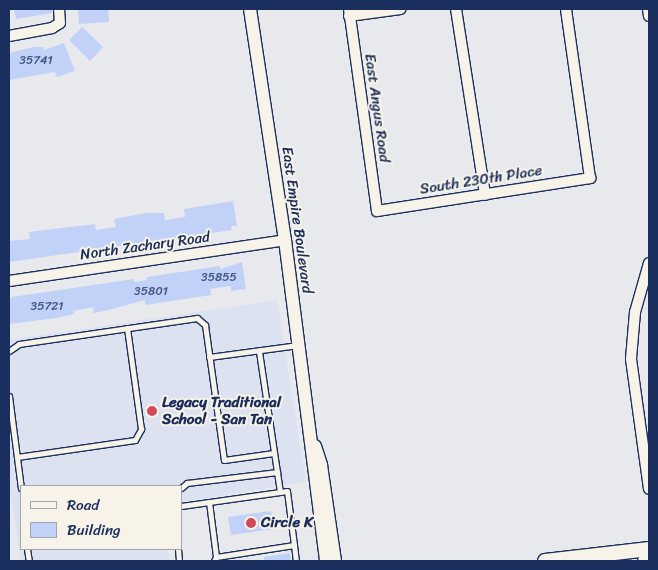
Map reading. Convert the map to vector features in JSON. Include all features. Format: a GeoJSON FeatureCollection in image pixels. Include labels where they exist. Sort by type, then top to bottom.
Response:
{"type":"FeatureCollection","features":[{"type":"Feature","properties":{"kind":"main road"},"geometry":{"type":"LineString","coordinates":[[544,561],[649,549]]}},
{"type":"Feature","properties":{"kind":"main road"},"geometry":{"type":"LineString","coordinates":[[645,561],[649,560]]}},
{"type":"Feature","properties":{"kind":"street"},"geometry":{"type":"LineString","coordinates":[[9,36],[52,28],[60,22],[59,9]]}},
{"type":"Feature","properties":{"kind":"street","name":"East Empire Boulevard"},"geometry":{"type":"LineString","coordinates":[[250,9],[285,240],[312,437],[321,465],[336,561]]}},
{"type":"Feature","properties":{"kind":"street"},"geometry":{"type":"LineString","coordinates":[[349,12],[401,9]]}},
{"type":"Feature","properties":{"kind":"street"},"geometry":{"type":"LineString","coordinates":[[456,9],[485,194]]}},
{"type":"Feature","properties":{"kind":"street","name":"South 230th Place"},"geometry":{"type":"LineString","coordinates":[[377,211],[590,178],[566,9]]}},
{"type":"Feature","properties":{"kind":"street"},"geometry":{"type":"LineString","coordinates":[[648,9],[649,16]]}},
{"type":"Feature","properties":{"kind":"street","name":"East Angus Road"},"geometry":{"type":"LineString","coordinates":[[349,12],[377,211]]}},
{"type":"Feature","properties":{"kind":"street","name":"North Zachary Road"},"geometry":{"type":"LineString","coordinates":[[9,281],[285,240]]}},
{"type":"Feature","properties":{"kind":"street"},"geometry":{"type":"LineString","coordinates":[[649,263],[635,312],[632,359],[649,489]]}},
{"type":"Feature","properties":{"kind":"street","name":"East Empire Boulevard"},"geometry":{"type":"LineString","coordinates":[[312,437],[311,466],[326,561]]}},
{"type":"Feature","properties":{"kind":"lane"},"geometry":{"type":"LineString","coordinates":[[9,351],[19,344],[197,318],[205,326],[224,460],[274,453]]}},
{"type":"Feature","properties":{"kind":"lane"},"geometry":{"type":"LineString","coordinates":[[17,457],[134,440],[141,429],[127,328]]}},
{"type":"Feature","properties":{"kind":"lane"},"geometry":{"type":"LineString","coordinates":[[209,357],[298,345]]}},
{"type":"Feature","properties":{"kind":"lane"},"geometry":{"type":"LineString","coordinates":[[259,351],[280,492]]}},
{"type":"Feature","properties":{"kind":"lane"},"geometry":{"type":"LineString","coordinates":[[9,396],[21,485]]}},
{"type":"Feature","properties":{"kind":"lane"},"geometry":{"type":"LineString","coordinates":[[182,487],[187,483],[277,472]]}},
{"type":"Feature","properties":{"kind":"lane"},"geometry":{"type":"LineString","coordinates":[[182,506],[287,491],[296,561]]}},
{"type":"Feature","properties":{"kind":"lane"},"geometry":{"type":"LineString","coordinates":[[209,502],[215,559],[294,544]]}},
{"type":"Feature","properties":{"kind":"shaded area","name":"Legacy Traditional School - San Tan"},"geometry":{"type":"Polygon","coordinates":[[[277,300],[306,482],[182,502],[182,485],[20,485],[20,550],[167,550],[169,561],[21,561],[9,485],[9,340],[277,300]]]}},
{"type":"Feature","properties":{"kind":"building"},"geometry":{"type":"Polygon","coordinates":[[[14,9],[52,9],[52,13],[16,19],[14,9]]]}},
{"type":"Feature","properties":{"kind":"building"},"geometry":{"type":"Polygon","coordinates":[[[78,9],[108,9],[109,22],[79,24],[78,9]]]}},
{"type":"Feature","properties":{"kind":"building"},"geometry":{"type":"Polygon","coordinates":[[[82,27],[103,47],[90,61],[69,40],[82,27]]]}},
{"type":"Feature","properties":{"kind":"building"},"geometry":{"type":"Polygon","coordinates":[[[64,43],[75,71],[57,77],[55,72],[9,80],[9,53],[34,47],[43,47],[44,50],[64,43]]]}},
{"type":"Feature","properties":{"kind":"building"},"geometry":{"type":"Polygon","coordinates":[[[233,201],[237,226],[231,226],[232,230],[9,262],[9,241],[30,239],[29,232],[95,224],[96,230],[116,227],[114,219],[146,213],[164,213],[165,220],[185,217],[184,209],[233,201]]]}},
{"type":"Feature","properties":{"kind":"building"},"geometry":{"type":"Polygon","coordinates":[[[242,262],[246,289],[231,291],[231,286],[210,289],[211,295],[145,305],[145,300],[94,313],[93,307],[73,311],[74,314],[57,318],[9,324],[9,300],[12,297],[134,279],[134,282],[147,280],[147,277],[220,266],[220,269],[242,262]]]}},
{"type":"Feature","properties":{"kind":"building","name":"Circle K"},"geometry":{"type":"Polygon","coordinates":[[[271,511],[274,529],[231,535],[228,517],[271,511]]]}},
{"type":"Feature","properties":{"kind":"building","name":"Circle K"},"geometry":{"type":"Polygon","coordinates":[[[290,553],[291,561],[264,561],[264,557],[290,553]]]}},
{"type":"Feature","properties":{"kind":"place","name":"Legacy Traditional School - San Tan"},"geometry":{"type":"Point","coordinates":[152,411]}},
{"type":"Feature","properties":{"kind":"place","name":"Circle K"},"geometry":{"type":"Point","coordinates":[251,523]}}]}
